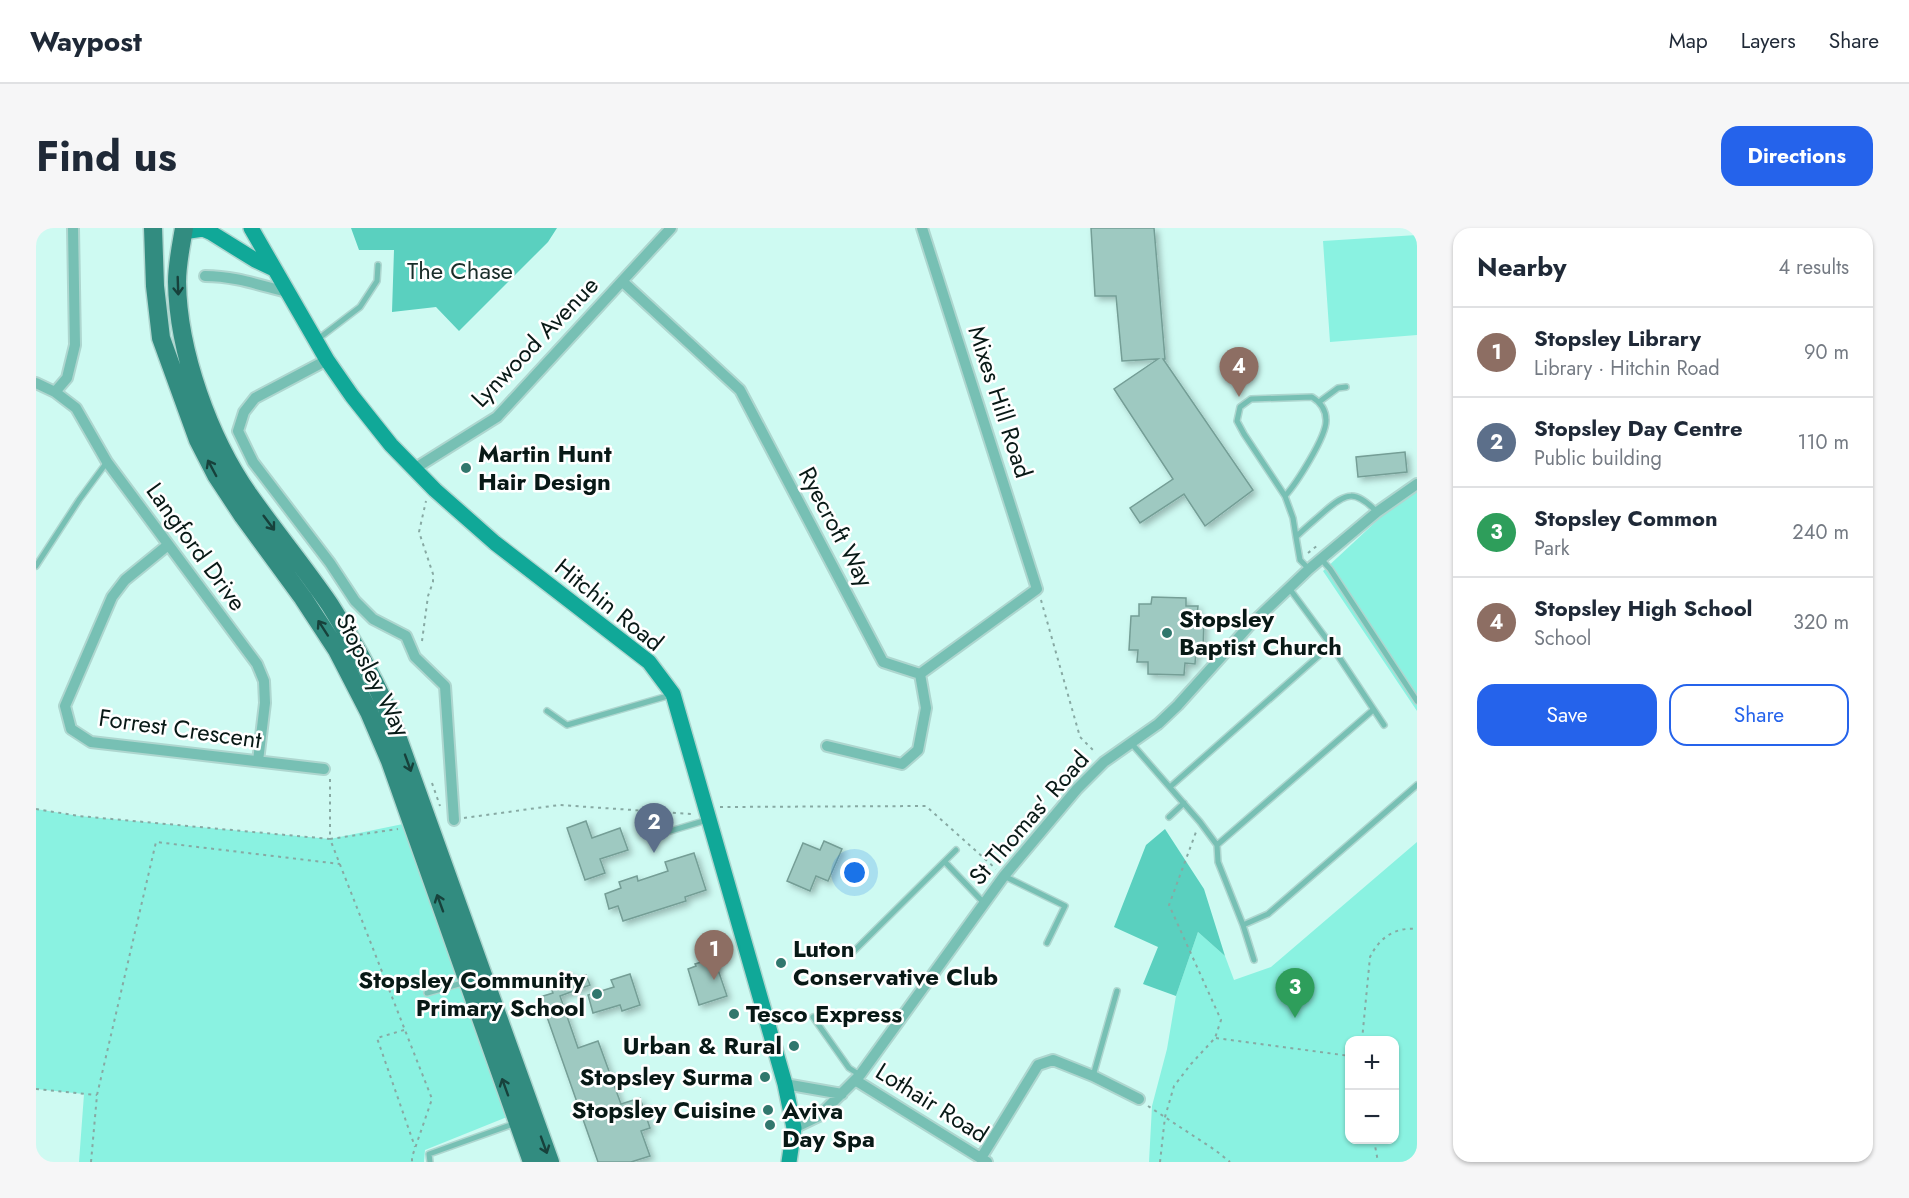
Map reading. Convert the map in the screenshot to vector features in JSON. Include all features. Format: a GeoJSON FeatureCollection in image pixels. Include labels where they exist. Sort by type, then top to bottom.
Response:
{"type":"FeatureCollection","features":[{"type":"Feature","properties":{"kind":"main road","name":"Stopsley Way"},"geometry":{"type":"LineString","coordinates":[[153,228],[155,286],[161,338],[198,440],[216,475],[243,516],[303,597],[338,651],[369,712],[390,761],[532,1162]]}},
{"type":"Feature","properties":{"kind":"main road","name":"Stopsley Way"},"geometry":{"type":"LineString","coordinates":[[184,230],[178,271],[179,306],[199,396],[227,460],[248,494],[340,620],[371,674],[387,708],[550,1162]]}},
{"type":"Feature","properties":{"kind":"street"},"geometry":{"type":"LineString","coordinates":[[55,392],[67,378],[75,345],[73,228]]}},
{"type":"Feature","properties":{"kind":"street","name":"Hitchin Road"},"geometry":{"type":"LineString","coordinates":[[251,228],[327,360],[384,437],[435,490],[495,543],[649,662],[673,694],[703,813],[785,1084],[794,1128],[789,1162]]}},
{"type":"Feature","properties":{"kind":"street","name":"Lynwood Avenue"},"geometry":{"type":"LineString","coordinates":[[414,469],[497,417],[671,228]]}},
{"type":"Feature","properties":{"kind":"street","name":"Mixes Hill Road"},"geometry":{"type":"LineString","coordinates":[[922,228],[1037,589]]}},
{"type":"Feature","properties":{"kind":"street"},"geometry":{"type":"LineString","coordinates":[[184,230],[203,229],[210,232],[274,269]]}},
{"type":"Feature","properties":{"kind":"street"},"geometry":{"type":"LineString","coordinates":[[205,276],[225,276],[287,292]]}},
{"type":"Feature","properties":{"kind":"street","name":"Ryecroft Way"},"geometry":{"type":"LineString","coordinates":[[623,282],[740,390],[883,662],[920,674]]}},
{"type":"Feature","properties":{"kind":"street","name":"Stopsley Way"},"geometry":{"type":"LineString","coordinates":[[327,360],[255,398],[244,411],[238,431],[253,462],[330,563],[355,602],[373,619],[406,636],[415,657],[446,686],[454,820]]}},
{"type":"Feature","properties":{"kind":"street","name":"Langford Drive"},"geometry":{"type":"LineString","coordinates":[[36,383],[55,392],[76,408],[107,462],[257,664],[264,681],[265,703],[258,761]]}},
{"type":"Feature","properties":{"kind":"street","name":"St Thomas' Road"},"geometry":{"type":"LineString","coordinates":[[794,1128],[819,1116],[857,1078],[1004,876],[1077,789],[1104,762],[1158,724],[1248,627],[1309,569],[1377,512],[1417,484]]}},
{"type":"Feature","properties":{"kind":"street","name":"Forrest Crescent"},"geometry":{"type":"LineString","coordinates":[[168,545],[125,580],[112,597],[65,706],[71,729],[91,742],[324,769]]}},
{"type":"Feature","properties":{"kind":"street"},"geometry":{"type":"LineString","coordinates":[[827,746],[902,764],[918,750],[926,708],[920,674],[1037,589]]}},
{"type":"Feature","properties":{"kind":"street"},"geometry":{"type":"LineString","coordinates":[[984,1160],[1038,1065],[1053,1060],[1093,1076],[1139,1099]]}},
{"type":"Feature","properties":{"kind":"street","name":"Lothair Road"},"geometry":{"type":"LineString","coordinates":[[857,1078],[984,1160]]}},
{"type":"Feature","properties":{"kind":"street"},"geometry":{"type":"LineString","coordinates":[[785,1084],[842,1094]]}},
{"type":"Feature","properties":{"kind":"lane"},"geometry":{"type":"LineString","coordinates":[[315,341],[360,307],[377,281],[378,265]]}},
{"type":"Feature","properties":{"kind":"lane"},"geometry":{"type":"LineString","coordinates":[[1319,402],[1338,388],[1346,387]]}},
{"type":"Feature","properties":{"kind":"lane"},"geometry":{"type":"LineString","coordinates":[[1285,496],[1293,488],[1323,436],[1327,422],[1319,402],[1312,397],[1251,399],[1240,407],[1237,421],[1285,496],[1293,518],[1300,560],[1309,569]]}},
{"type":"Feature","properties":{"kind":"lane"},"geometry":{"type":"LineString","coordinates":[[36,566],[107,462]]}},
{"type":"Feature","properties":{"kind":"lane"},"geometry":{"type":"LineString","coordinates":[[1296,537],[1340,498],[1351,495],[1365,500],[1377,512]]}},
{"type":"Feature","properties":{"kind":"lane"},"geometry":{"type":"LineString","coordinates":[[1321,559],[1336,577],[1417,701]]}},
{"type":"Feature","properties":{"kind":"lane"},"geometry":{"type":"LineString","coordinates":[[1288,588],[1331,645],[1384,724]]}},
{"type":"Feature","properties":{"kind":"lane"},"geometry":{"type":"LineString","coordinates":[[1170,788],[1331,645]]}},
{"type":"Feature","properties":{"kind":"lane"},"geometry":{"type":"LineString","coordinates":[[548,711],[567,725],[673,694]]}},
{"type":"Feature","properties":{"kind":"lane"},"geometry":{"type":"LineString","coordinates":[[1218,845],[1373,710]]}},
{"type":"Feature","properties":{"kind":"lane"},"geometry":{"type":"LineString","coordinates":[[1132,744],[1218,845],[1218,862],[1254,960]]}},
{"type":"Feature","properties":{"kind":"lane"},"geometry":{"type":"LineString","coordinates":[[1243,925],[1268,914],[1417,785]]}},
{"type":"Feature","properties":{"kind":"lane"},"geometry":{"type":"LineString","coordinates":[[1169,818],[1184,803]]}},
{"type":"Feature","properties":{"kind":"lane"},"geometry":{"type":"LineString","coordinates":[[657,835],[703,813]]}},
{"type":"Feature","properties":{"kind":"lane"},"geometry":{"type":"LineString","coordinates":[[852,953],[956,850]]}},
{"type":"Feature","properties":{"kind":"lane"},"geometry":{"type":"LineString","coordinates":[[945,862],[984,903]]}},
{"type":"Feature","properties":{"kind":"lane"},"geometry":{"type":"LineString","coordinates":[[1004,876],[1065,906],[1047,944]]}},
{"type":"Feature","properties":{"kind":"lane"},"geometry":{"type":"LineString","coordinates":[[427,993],[468,981]]}},
{"type":"Feature","properties":{"kind":"lane"},"geometry":{"type":"LineString","coordinates":[[1093,1076],[1117,991]]}},
{"type":"Feature","properties":{"kind":"lane"},"geometry":{"type":"LineString","coordinates":[[813,1017],[857,1078]]}},
{"type":"Feature","properties":{"kind":"lane"},"geometry":{"type":"LineString","coordinates":[[430,1162],[429,1154],[518,1123]]}},
{"type":"Feature","properties":{"kind":"path"},"geometry":{"type":"LineString","coordinates":[[415,657],[423,638],[428,596],[433,582],[433,574],[419,532],[426,499],[435,490]]}},
{"type":"Feature","properties":{"kind":"path"},"geometry":{"type":"LineString","coordinates":[[1037,589],[1080,737],[1104,762]]}},
{"type":"Feature","properties":{"kind":"path"},"geometry":{"type":"LineString","coordinates":[[324,769],[324,774],[330,775],[330,839],[432,1099],[412,1162]]}},
{"type":"Feature","properties":{"kind":"path"},"geometry":{"type":"LineString","coordinates":[[426,784],[431,782],[444,817],[454,820],[559,805],[703,813],[926,806],[1004,876]]}},
{"type":"Feature","properties":{"kind":"path"},"geometry":{"type":"LineString","coordinates":[[36,809],[90,817],[330,839],[401,829]]}},
{"type":"Feature","properties":{"kind":"path"},"geometry":{"type":"LineString","coordinates":[[1160,1162],[1165,1118],[1174,1086],[1215,1038],[1221,1020],[1169,905],[1200,822]]}},
{"type":"Feature","properties":{"kind":"path"},"geometry":{"type":"LineString","coordinates":[[91,1162],[97,1095],[156,842],[340,864]]}},
{"type":"Feature","properties":{"kind":"path"},"geometry":{"type":"LineString","coordinates":[[1362,1036],[1370,957],[1376,946],[1388,935],[1405,929],[1417,929]]}},
{"type":"Feature","properties":{"kind":"path"},"geometry":{"type":"LineString","coordinates":[[405,1030],[377,1038],[415,1147]]}},
{"type":"Feature","properties":{"kind":"path"},"geometry":{"type":"LineString","coordinates":[[1215,1038],[1345,1055]]}},
{"type":"Feature","properties":{"kind":"path"},"geometry":{"type":"LineString","coordinates":[[36,1089],[97,1095]]}},
{"type":"Feature","properties":{"kind":"path"},"geometry":{"type":"LineString","coordinates":[[1139,1099],[1230,1162]]}},
{"type":"Feature","properties":{"kind":"path"},"geometry":{"type":"LineString","coordinates":[[1375,1144],[1378,1162]]}},
{"type":"Feature","properties":{"kind":"green space","name":"The Chase"},"geometry":{"type":"Polygon","coordinates":[[[351,228],[557,228],[548,242],[459,331],[436,307],[392,312],[394,250],[359,250],[351,228]]]}},
{"type":"Feature","properties":{"kind":"green space"},"geometry":{"type":"Polygon","coordinates":[[[1417,235],[1417,335],[1330,342],[1323,241],[1417,235]]]}},
{"type":"Feature","properties":{"kind":"green space"},"geometry":{"type":"Polygon","coordinates":[[[1417,490],[1417,711],[1323,571],[1383,515],[1417,490]]]}},
{"type":"Feature","properties":{"kind":"green space"},"geometry":{"type":"Polygon","coordinates":[[[36,809],[79,816],[330,839],[403,824],[485,1045],[507,1117],[425,1150],[424,1162],[79,1162],[84,1094],[36,1089],[36,809]]]}},
{"type":"Feature","properties":{"kind":"green space"},"geometry":{"type":"Polygon","coordinates":[[[1165,829],[1204,889],[1225,956],[1198,932],[1176,996],[1143,984],[1158,947],[1114,927],[1146,845],[1165,829]]]}},
{"type":"Feature","properties":{"kind":"green space"},"geometry":{"type":"Polygon","coordinates":[[[1417,842],[1417,1162],[1149,1162],[1152,1106],[1167,1049],[1176,996],[1198,932],[1225,956],[1234,980],[1271,967],[1417,842]]]}},
{"type":"Feature","properties":{"kind":"building"},"geometry":{"type":"Polygon","coordinates":[[[1091,228],[1154,228],[1165,359],[1163,359],[1253,490],[1205,526],[1184,494],[1140,523],[1130,508],[1173,479],[1114,389],[1158,359],[1122,361],[1116,296],[1095,296],[1091,228]]]}},
{"type":"Feature","properties":{"kind":"building"},"geometry":{"type":"Polygon","coordinates":[[[1405,452],[1407,472],[1358,477],[1356,457],[1405,452]]]}},
{"type":"Feature","properties":{"kind":"building","name":"Stopsley Baptist Church"},"geometry":{"type":"Polygon","coordinates":[[[1152,597],[1186,598],[1186,606],[1198,606],[1197,617],[1204,617],[1203,652],[1196,651],[1195,664],[1185,663],[1184,675],[1148,674],[1148,662],[1137,662],[1138,650],[1129,650],[1131,616],[1139,616],[1139,604],[1151,604],[1152,597]]]}},
{"type":"Feature","properties":{"kind":"building"},"geometry":{"type":"Polygon","coordinates":[[[586,821],[592,838],[620,828],[628,850],[600,859],[605,873],[585,880],[567,828],[586,821]]]}},
{"type":"Feature","properties":{"kind":"building"},"geometry":{"type":"Polygon","coordinates":[[[824,841],[842,849],[828,881],[816,876],[810,891],[787,881],[803,843],[820,850],[824,841]]]}},
{"type":"Feature","properties":{"kind":"building"},"geometry":{"type":"Polygon","coordinates":[[[694,853],[706,890],[685,897],[686,901],[623,921],[618,906],[609,909],[605,894],[621,888],[619,882],[637,876],[638,881],[668,871],[665,862],[694,853]]]}},
{"type":"Feature","properties":{"kind":"building"},"geometry":{"type":"Polygon","coordinates":[[[714,958],[727,996],[699,1005],[688,969],[696,966],[695,964],[714,958]]]}},
{"type":"Feature","properties":{"kind":"building"},"geometry":{"type":"Polygon","coordinates":[[[571,972],[573,979],[586,975],[590,985],[560,996],[578,1048],[598,1041],[621,1104],[640,1098],[650,1128],[641,1131],[650,1156],[631,1162],[598,1162],[540,997],[553,993],[548,980],[571,972]]]}},
{"type":"Feature","properties":{"kind":"building"},"geometry":{"type":"Polygon","coordinates":[[[630,974],[640,1005],[622,1011],[620,1005],[593,1013],[588,995],[614,987],[611,980],[630,974]]]}},
{"type":"Feature","properties":{"kind":"place","name":"Stopsley High School"},"geometry":{"type":"Point","coordinates":[1239,397]}},
{"type":"Feature","properties":{"kind":"place","name":"Martin Hunt Hair Design"},"geometry":{"type":"Point","coordinates":[466,468]}},
{"type":"Feature","properties":{"kind":"place","name":"Stopsley Baptist Church"},"geometry":{"type":"Point","coordinates":[1167,633]}},
{"type":"Feature","properties":{"kind":"place","name":"Stopsley Day Centre"},"geometry":{"type":"Point","coordinates":[654,853]}},
{"type":"Feature","properties":{"kind":"place","name":"Luton Conservative Club"},"geometry":{"type":"Point","coordinates":[781,963]}},
{"type":"Feature","properties":{"kind":"place","name":"Stopsley Library"},"geometry":{"type":"Point","coordinates":[714,980]}},
{"type":"Feature","properties":{"kind":"place","name":"Stopsley Community Primary School"},"geometry":{"type":"Point","coordinates":[597,994]}},
{"type":"Feature","properties":{"kind":"place","name":"Tesco Express"},"geometry":{"type":"Point","coordinates":[734,1014]}},
{"type":"Feature","properties":{"kind":"place","name":"Stopsley Common"},"geometry":{"type":"Point","coordinates":[1295,1018]}},
{"type":"Feature","properties":{"kind":"place","name":"Urban & Rural"},"geometry":{"type":"Point","coordinates":[794,1046]}},
{"type":"Feature","properties":{"kind":"place","name":"Stopsley Surma"},"geometry":{"type":"Point","coordinates":[765,1077]}},
{"type":"Feature","properties":{"kind":"place","name":"Stopsley Cuisine"},"geometry":{"type":"Point","coordinates":[768,1110]}},
{"type":"Feature","properties":{"kind":"place","name":"Aviva Day Spa"},"geometry":{"type":"Point","coordinates":[770,1125]}}]}
